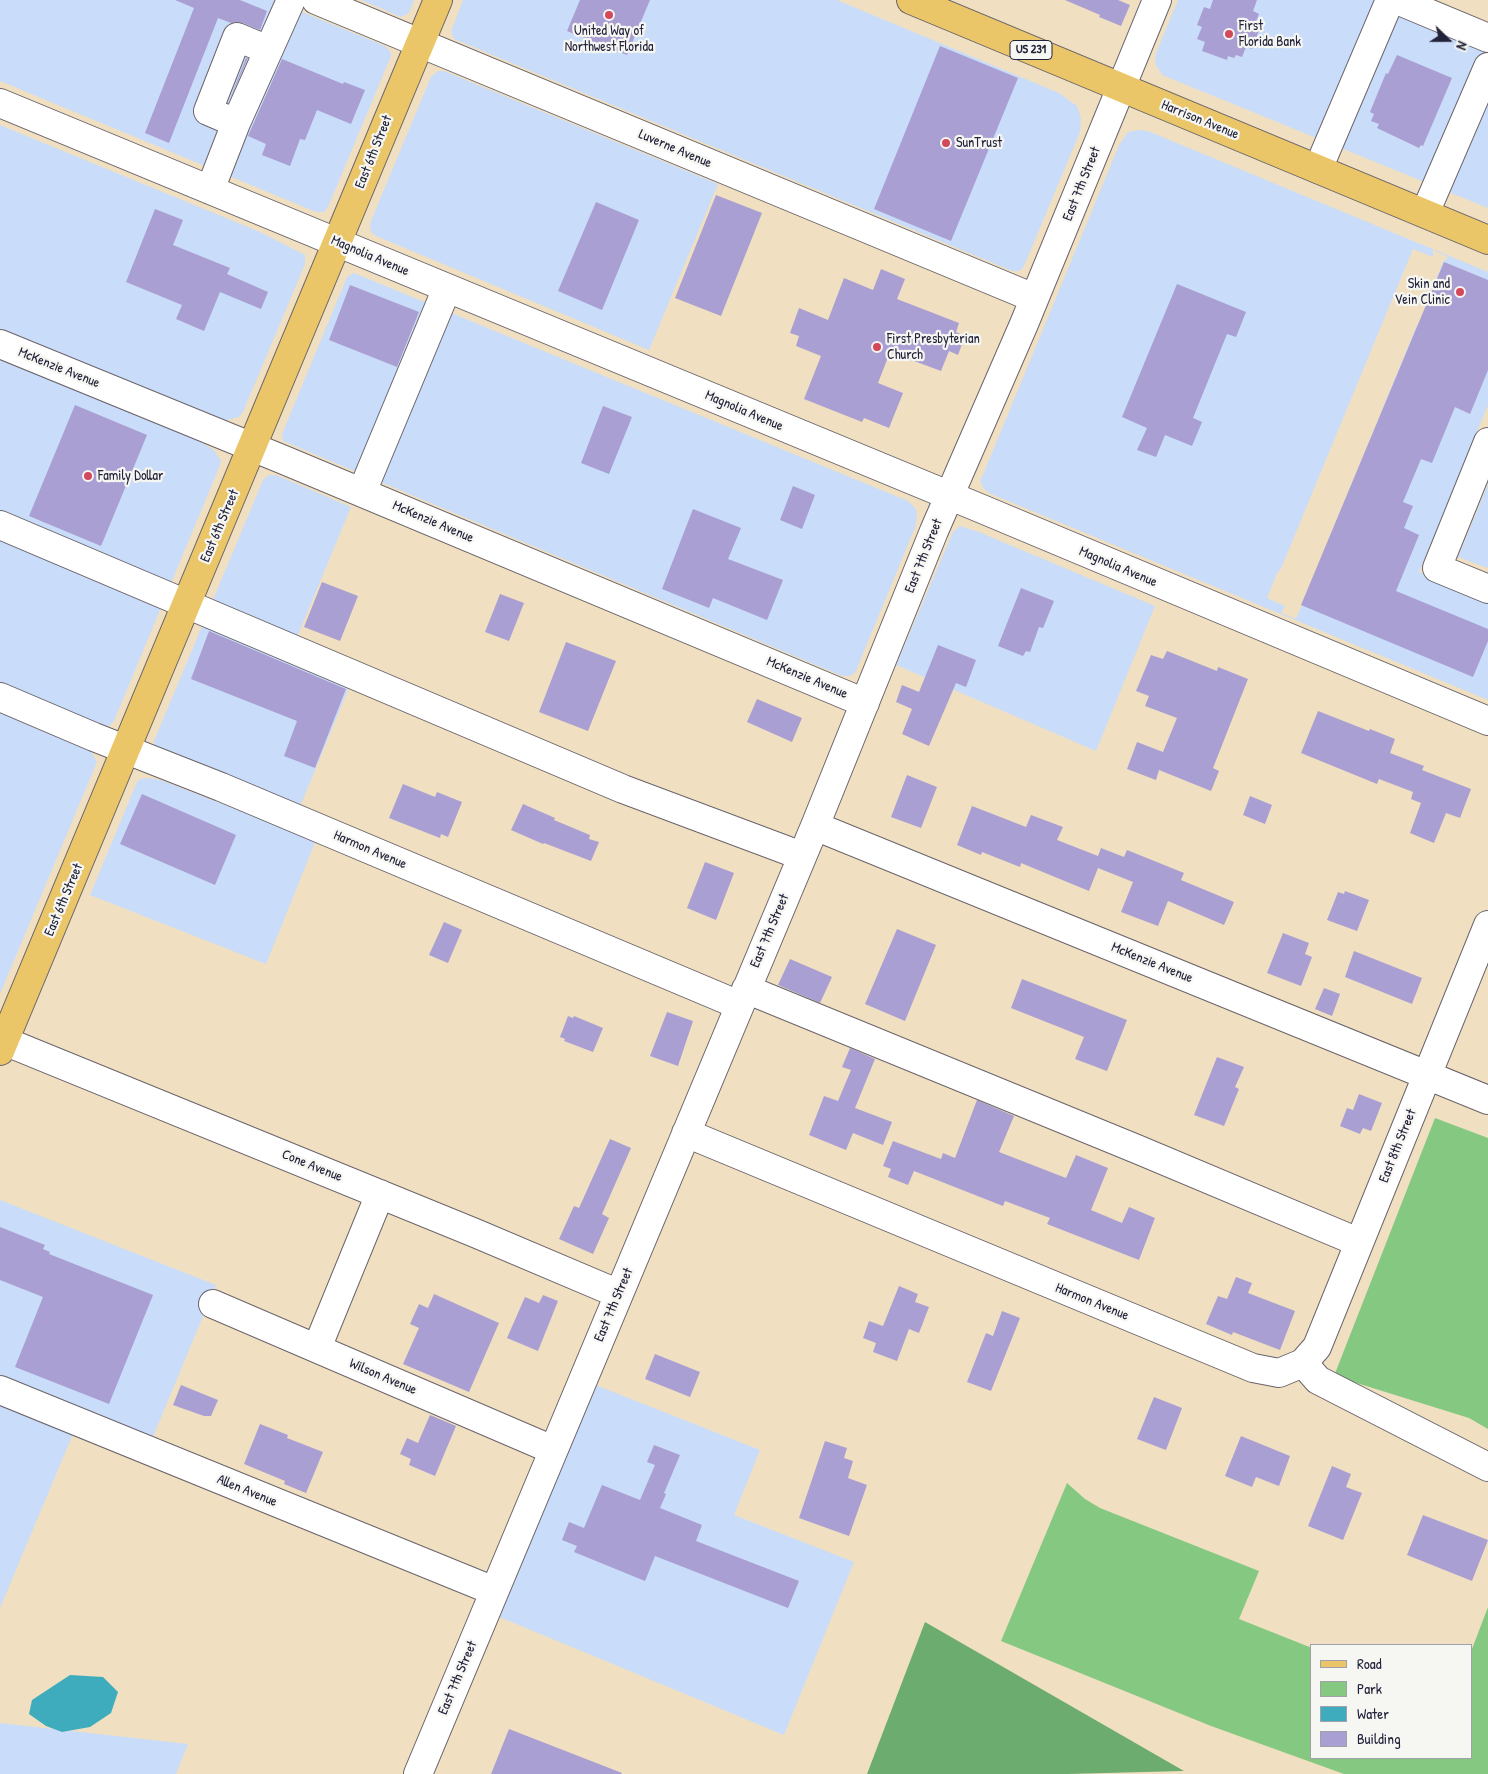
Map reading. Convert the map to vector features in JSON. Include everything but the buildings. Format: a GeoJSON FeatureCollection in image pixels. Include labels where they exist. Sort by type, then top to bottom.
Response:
{"type":"FeatureCollection","features":[{"type":"Feature","properties":{"kind":"main road","name":"East 6th Street"},"geometry":{"type":"LineString","coordinates":[[2,1046],[438,0]]}},
{"type":"Feature","properties":{"kind":"main road","name":"Harrison Avenue"},"geometry":{"type":"LineString","coordinates":[[911,0],[1488,240]]}},
{"type":"Feature","properties":{"kind":"street"},"geometry":{"type":"LineString","coordinates":[[210,190],[236,123],[291,0]]}},
{"type":"Feature","properties":{"kind":"street","name":"Luverne Avenue"},"geometry":{"type":"LineString","coordinates":[[316,0],[1034,298]]}},
{"type":"Feature","properties":{"kind":"street","name":"East 7th Street"},"geometry":{"type":"LineString","coordinates":[[418,1774],[815,826],[948,496],[1076,200],[1120,87],[1157,0]]}},
{"type":"Feature","properties":{"kind":"street"},"geometry":{"type":"LineString","coordinates":[[1318,168],[1390,0]]}},
{"type":"Feature","properties":{"kind":"street"},"geometry":{"type":"LineString","coordinates":[[1397,0],[1488,38]]}},
{"type":"Feature","properties":{"kind":"street"},"geometry":{"type":"LineString","coordinates":[[1425,213],[1488,67]]}},
{"type":"Feature","properties":{"kind":"street","name":"Magnolia Avenue"},"geometry":{"type":"LineString","coordinates":[[0,103],[1488,721]]}},
{"type":"Feature","properties":{"kind":"street"},"geometry":{"type":"LineString","coordinates":[[362,492],[447,288]]}},
{"type":"Feature","properties":{"kind":"street","name":"McKenzie Avenue"},"geometry":{"type":"LineString","coordinates":[[0,344],[362,492],[865,703]]}},
{"type":"Feature","properties":{"kind":"street"},"geometry":{"type":"LineString","coordinates":[[1488,442],[1437,568],[1488,589]]}},
{"type":"Feature","properties":{"kind":"street"},"geometry":{"type":"LineString","coordinates":[[0,525],[623,789],[802,856]]}},
{"type":"Feature","properties":{"kind":"street","name":"Harmon Avenue"},"geometry":{"type":"LineString","coordinates":[[0,697],[126,750],[742,997],[1130,1146],[1358,1242]]}},
{"type":"Feature","properties":{"kind":"street","name":"McKenzie Avenue"},"geometry":{"type":"LineString","coordinates":[[815,826],[1488,1100]]}},
{"type":"Feature","properties":{"kind":"street","name":"East 8th Street"},"geometry":{"type":"LineString","coordinates":[[1303,1363],[1317,1347],[1488,925]]}},
{"type":"Feature","properties":{"kind":"street","name":"Cone Avenue"},"geometry":{"type":"LineString","coordinates":[[2,1046],[380,1194],[619,1294]]}},
{"type":"Feature","properties":{"kind":"street","name":"Harmon Avenue"},"geometry":{"type":"LineString","coordinates":[[686,1133],[1253,1368],[1279,1373],[1303,1363]]}},
{"type":"Feature","properties":{"kind":"street"},"geometry":{"type":"LineString","coordinates":[[317,1348],[380,1194]]}},
{"type":"Feature","properties":{"kind":"street","name":"Wilson Avenue"},"geometry":{"type":"LineString","coordinates":[[213,1304],[553,1450]]}},
{"type":"Feature","properties":{"kind":"street"},"geometry":{"type":"LineString","coordinates":[[1303,1363],[1318,1380],[1488,1467]]}},
{"type":"Feature","properties":{"kind":"street","name":"Allen Avenue"},"geometry":{"type":"LineString","coordinates":[[0,1390],[494,1591]]}},
{"type":"Feature","properties":{"kind":"shaded area"},"geometry":{"type":"Polygon","coordinates":[[[0,0],[273,0],[385,46],[390,51],[391,56],[328,207],[324,212],[316,212],[0,81],[0,0]]]}},
{"type":"Feature","properties":{"kind":"shaded area"},"geometry":{"type":"Polygon","coordinates":[[[361,0],[414,0],[409,13],[401,17],[361,0]]]}},
{"type":"Feature","properties":{"kind":"shaded area"},"geometry":{"type":"Polygon","coordinates":[[[463,0],[837,0],[1059,93],[1077,106],[1081,119],[1080,132],[1024,266],[1020,271],[1012,271],[454,39],[451,32],[463,0]]]}},
{"type":"Feature","properties":{"kind":"shaded area"},"geometry":{"type":"Polygon","coordinates":[[[1178,0],[1373,0],[1488,47],[1488,208],[1162,75],[1155,63],[1156,53],[1178,0]]]}},
{"type":"Feature","properties":{"kind":"shaded area"},"geometry":{"type":"Polygon","coordinates":[[[438,71],[444,71],[718,184],[649,350],[376,236],[371,232],[371,221],[395,163],[431,77],[438,71]]]}},
{"type":"Feature","properties":{"kind":"shaded area"},"geometry":{"type":"Polygon","coordinates":[[[0,125],[260,232],[305,255],[305,264],[243,412],[239,417],[223,421],[0,331],[0,125]]]}},
{"type":"Feature","properties":{"kind":"shaded area"},"geometry":{"type":"Polygon","coordinates":[[[1148,131],[1488,272],[1488,331],[1426,305],[1443,262],[1448,257],[1433,250],[1433,257],[1413,249],[1280,571],[1278,571],[1267,598],[1285,606],[1281,613],[1296,619],[1417,325],[1419,323],[1488,349],[1488,405],[1419,572],[1488,601],[1488,700],[991,494],[984,489],[980,480],[1119,145],[1128,132],[1148,131]]]}},
{"type":"Feature","properties":{"kind":"shaded area"},"geometry":{"type":"Polygon","coordinates":[[[354,273],[908,501],[916,509],[916,525],[855,673],[849,676],[842,676],[283,441],[282,434],[347,277],[354,273]]]}},
{"type":"Feature","properties":{"kind":"shaded area"},"geometry":{"type":"Polygon","coordinates":[[[0,357],[189,435],[214,450],[221,461],[114,721],[109,726],[103,728],[0,685],[0,357]]]}},
{"type":"Feature","properties":{"kind":"shaded area"},"geometry":{"type":"Polygon","coordinates":[[[269,475],[276,475],[351,507],[295,642],[357,668],[299,809],[156,747],[154,741],[263,480],[269,475]]]}},
{"type":"Feature","properties":{"kind":"shaded area"},"geometry":{"type":"Polygon","coordinates":[[[1488,484],[1488,566],[1487,568],[1458,557],[1488,484]]]}},
{"type":"Feature","properties":{"kind":"shaded area"},"geometry":{"type":"Polygon","coordinates":[[[960,526],[979,532],[1155,606],[1096,751],[896,665],[953,532],[960,526]]]}},
{"type":"Feature","properties":{"kind":"shaded area"},"geometry":{"type":"Polygon","coordinates":[[[0,710],[90,750],[97,762],[0,994],[0,710]]]}},
{"type":"Feature","properties":{"kind":"shaded area"},"geometry":{"type":"Polygon","coordinates":[[[151,778],[316,840],[266,964],[90,895],[137,782],[140,779],[151,778]]]}},
{"type":"Feature","properties":{"kind":"shaded area"},"geometry":{"type":"Polygon","coordinates":[[[0,1200],[216,1285],[150,1444],[0,1379],[0,1200]]]}},
{"type":"Feature","properties":{"kind":"shaded area"},"geometry":{"type":"Polygon","coordinates":[[[593,1384],[760,1450],[734,1515],[854,1562],[784,1735],[497,1616],[593,1384]]]}},
{"type":"Feature","properties":{"kind":"shaded area"},"geometry":{"type":"Polygon","coordinates":[[[0,1402],[73,1434],[0,1608],[0,1402]]]}},
{"type":"Feature","properties":{"kind":"shaded area"},"geometry":{"type":"Polygon","coordinates":[[[0,1723],[188,1744],[176,1774],[0,1774],[0,1723]]]}},
{"type":"Feature","properties":{"kind":"green space"},"geometry":{"type":"Polygon","coordinates":[[[1435,1118],[1488,1138],[1488,1429],[1469,1418],[1334,1376],[1435,1118]]]}},
{"type":"Feature","properties":{"kind":"green space"},"geometry":{"type":"Polygon","coordinates":[[[1067,1483],[1085,1499],[1100,1508],[1259,1571],[1239,1619],[1310,1647],[1310,1759],[1473,1759],[1473,1646],[1488,1607],[1488,1774],[1344,1774],[1211,1726],[1001,1641],[1067,1483]]]}},
{"type":"Feature","properties":{"kind":"green space"},"geometry":{"type":"Polygon","coordinates":[[[925,1622],[1184,1771],[1067,1774],[867,1774],[925,1622]]]}},
{"type":"Feature","properties":{"kind":"water"},"geometry":{"type":"Polygon","coordinates":[[[70,1675],[103,1677],[118,1692],[111,1713],[90,1727],[62,1732],[46,1726],[29,1714],[32,1700],[70,1675]]]}},
{"type":"Feature","properties":{"kind":"place","name":"United Way of Northwest Florida"},"geometry":{"type":"Point","coordinates":[609,15]}},
{"type":"Feature","properties":{"kind":"place","name":"First Florida Bank"},"geometry":{"type":"Point","coordinates":[1229,34]}},
{"type":"Feature","properties":{"kind":"place","name":"SunTrust"},"geometry":{"type":"Point","coordinates":[946,143]}},
{"type":"Feature","properties":{"kind":"place","name":"Skin and Vein Clinic"},"geometry":{"type":"Point","coordinates":[1460,292]}},
{"type":"Feature","properties":{"kind":"place","name":"First Presbyterian Church"},"geometry":{"type":"Point","coordinates":[877,347]}},
{"type":"Feature","properties":{"kind":"place","name":"Family Dollar"},"geometry":{"type":"Point","coordinates":[88,476]}}]}
